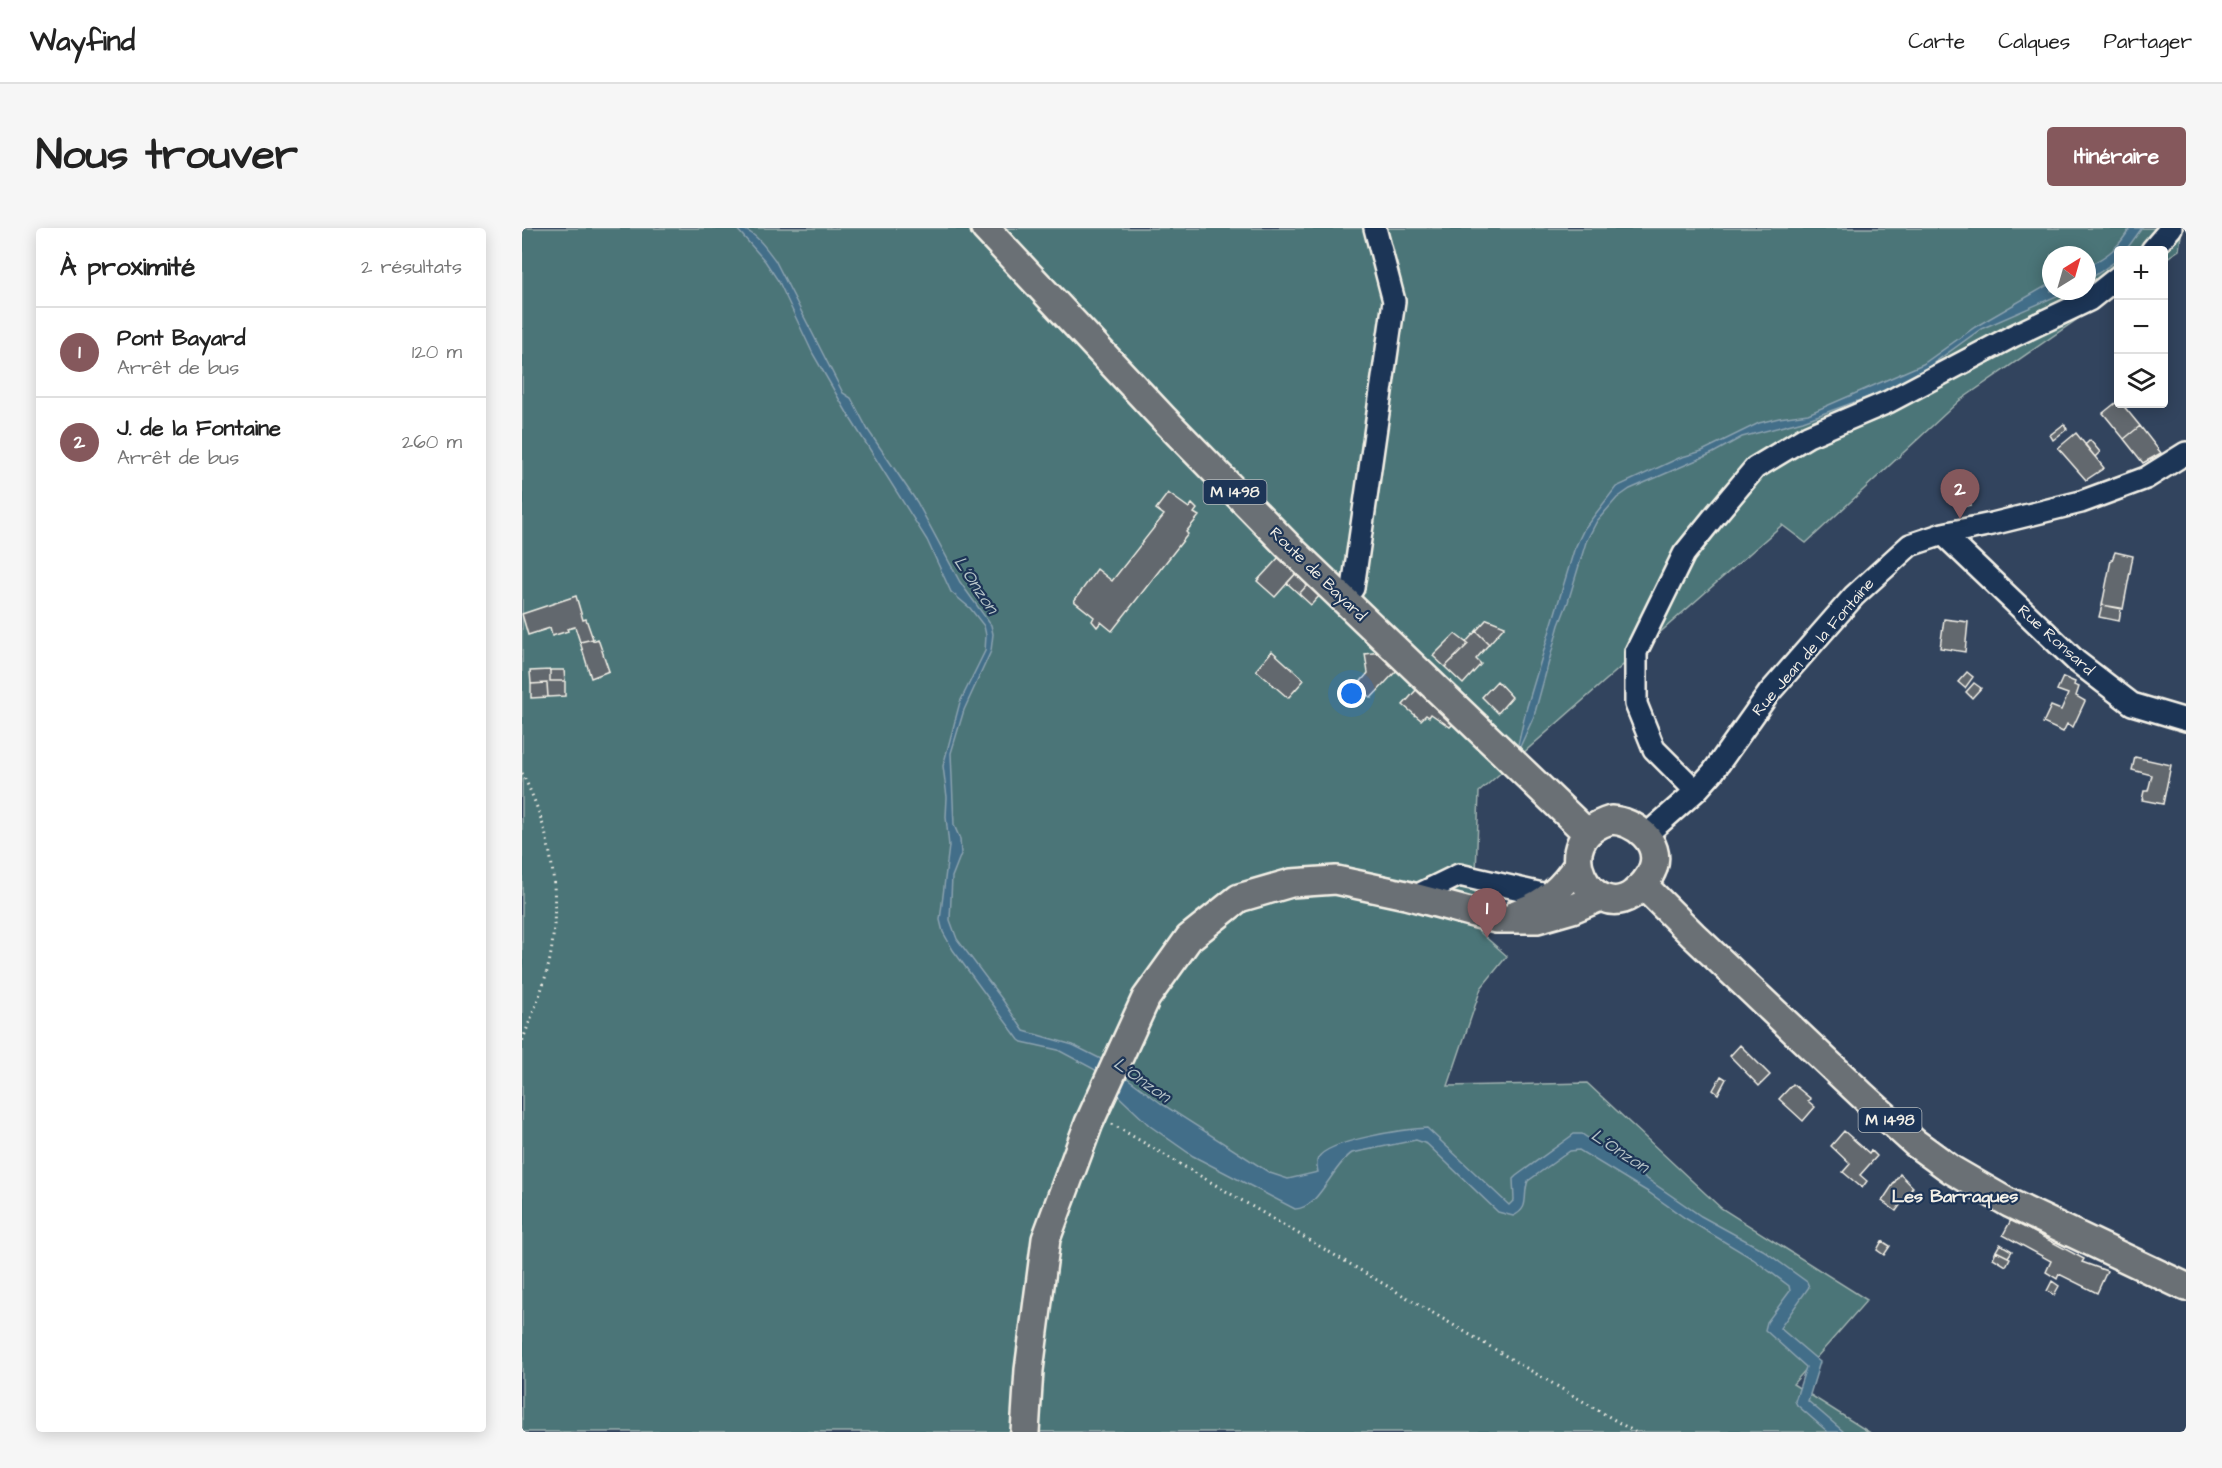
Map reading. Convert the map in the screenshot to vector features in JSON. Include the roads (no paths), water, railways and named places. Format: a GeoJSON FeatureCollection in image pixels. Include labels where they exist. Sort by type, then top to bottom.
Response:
{"type":"FeatureCollection","features":[{"type":"Feature","properties":{"kind":"main road","name":"Route de Bayard"},"geometry":{"type":"LineString","coordinates":[[985,228],[1163,418],[1288,546],[1587,833]]}},
{"type":"Feature","properties":{"kind":"main road"},"geometry":{"type":"LineString","coordinates":[[1611,820],[1623,821],[1636,827],[1645,836],[1655,861],[1650,876],[1630,896],[1617,900],[1600,897],[1585,883],[1578,864],[1578,851],[1582,839],[1598,824],[1611,820]]}},
{"type":"Feature","properties":{"kind":"main road"},"geometry":{"type":"LineString","coordinates":[[1496,919],[1526,910],[1551,896],[1568,880],[1578,864]]}},
{"type":"Feature","properties":{"kind":"main road"},"geometry":{"type":"LineString","coordinates":[[1025,1432],[1029,1370],[1046,1239],[1100,1101],[1146,998],[1189,938],[1239,898],[1290,883],[1336,880],[1410,896],[1496,919],[1538,919],[1579,907],[1600,897]]}},
{"type":"Feature","properties":{"kind":"main road","name":"M 1498"},"geometry":{"type":"LineString","coordinates":[[1643,885],[1693,935],[1915,1143],[1952,1170],[2009,1203],[2186,1287]]}},
{"type":"Feature","properties":{"kind":"street"},"geometry":{"type":"LineString","coordinates":[[1344,600],[1353,588],[1394,301],[1375,228]]}},
{"type":"Feature","properties":{"kind":"street"},"geometry":{"type":"LineString","coordinates":[[2155,246],[2171,228]]}},
{"type":"Feature","properties":{"kind":"street"},"geometry":{"type":"LineString","coordinates":[[1696,791],[1654,749],[1636,704],[1636,652],[1684,554],[1713,518],[1755,468],[1808,436],[1888,402],[2013,336],[2089,300],[2114,280]]}},
{"type":"Feature","properties":{"kind":"street","name":"Rue Jean de la Fontaine"},"geometry":{"type":"LineString","coordinates":[[1645,836],[1696,791],[1713,772],[1769,693],[1854,596],[1910,545],[1943,534],[2081,502],[2146,478],[2186,453]]}},
{"type":"Feature","properties":{"kind":"street","name":"Rue Ronsard"},"geometry":{"type":"LineString","coordinates":[[1943,534],[2076,661],[2132,704],[2186,720]]}},
{"type":"Feature","properties":{"kind":"street"},"geometry":{"type":"LineString","coordinates":[[1410,896],[1459,875],[1551,896]]}},
{"type":"Feature","properties":{"kind":"water"},"geometry":{"type":"Polygon","coordinates":[[[736,228],[753,235],[775,260],[843,393],[851,398],[868,430],[917,502],[960,582],[991,625],[993,634],[991,651],[964,710],[951,753],[954,825],[960,839],[961,854],[952,877],[950,920],[957,939],[1024,1031],[1073,1045],[1105,1061],[1101,1073],[1058,1050],[1019,1040],[953,950],[943,932],[940,920],[949,846],[943,766],[960,702],[985,651],[984,626],[970,608],[951,592],[927,540],[850,418],[813,354],[779,282],[765,261],[736,228]]]}},
{"type":"Feature","properties":{"kind":"water"},"geometry":{"type":"Polygon","coordinates":[[[2130,228],[2142,228],[2129,246],[2116,246],[2130,228]]]}},
{"type":"Feature","properties":{"kind":"water"},"geometry":{"type":"Polygon","coordinates":[[[2114,249],[2114,262],[2096,275],[2096,262],[2114,249]]]}},
{"type":"Feature","properties":{"kind":"water"},"geometry":{"type":"Polygon","coordinates":[[[2042,288],[2042,300],[2047,300],[1981,329],[1924,370],[1882,392],[1803,421],[1742,437],[1713,453],[1630,489],[1617,498],[1597,521],[1586,542],[1559,625],[1534,716],[1520,747],[1518,745],[1526,710],[1574,550],[1584,529],[1616,487],[1679,458],[1702,451],[1759,423],[1808,414],[1923,364],[1975,327],[2042,288]]]}},
{"type":"Feature","properties":{"kind":"water"},"geometry":{"type":"Polygon","coordinates":[[[1119,1072],[1162,1104],[1270,1173],[1288,1179],[1318,1172],[1318,1158],[1336,1146],[1368,1137],[1427,1128],[1509,1205],[1514,1200],[1513,1179],[1516,1176],[1574,1134],[1582,1134],[1701,1216],[1763,1250],[1807,1282],[1809,1287],[1780,1328],[1820,1362],[1808,1401],[1844,1432],[1828,1432],[1797,1405],[1795,1401],[1806,1367],[1765,1330],[1767,1322],[1790,1291],[1789,1286],[1753,1259],[1579,1150],[1570,1151],[1528,1181],[1524,1205],[1519,1213],[1513,1216],[1498,1212],[1427,1144],[1416,1140],[1352,1153],[1311,1202],[1295,1209],[1193,1156],[1150,1126],[1112,1090],[1119,1072]]]}},
{"type":"Feature","properties":{"kind":"place","name":"J. de la Fontaine"},"geometry":{"type":"Point","coordinates":[1960,519]}},
{"type":"Feature","properties":{"kind":"place","name":"Pont Bayard"},"geometry":{"type":"Point","coordinates":[1487,938]}},
{"type":"Feature","properties":{"kind":"district","name":"Les Barraques"},"geometry":{"type":"Point","coordinates":[1955,1196]}},
{"type":"Feature","properties":{"kind":"water label","name":"L'Onzon"},"geometry":{"type":"Point","coordinates":[976,585]}},
{"type":"Feature","properties":{"kind":"water label","name":"L'Onzon"},"geometry":{"type":"Point","coordinates":[1142,1080]}},
{"type":"Feature","properties":{"kind":"water label","name":"L'Onzon"},"geometry":{"type":"Point","coordinates":[1620,1151]}}]}
